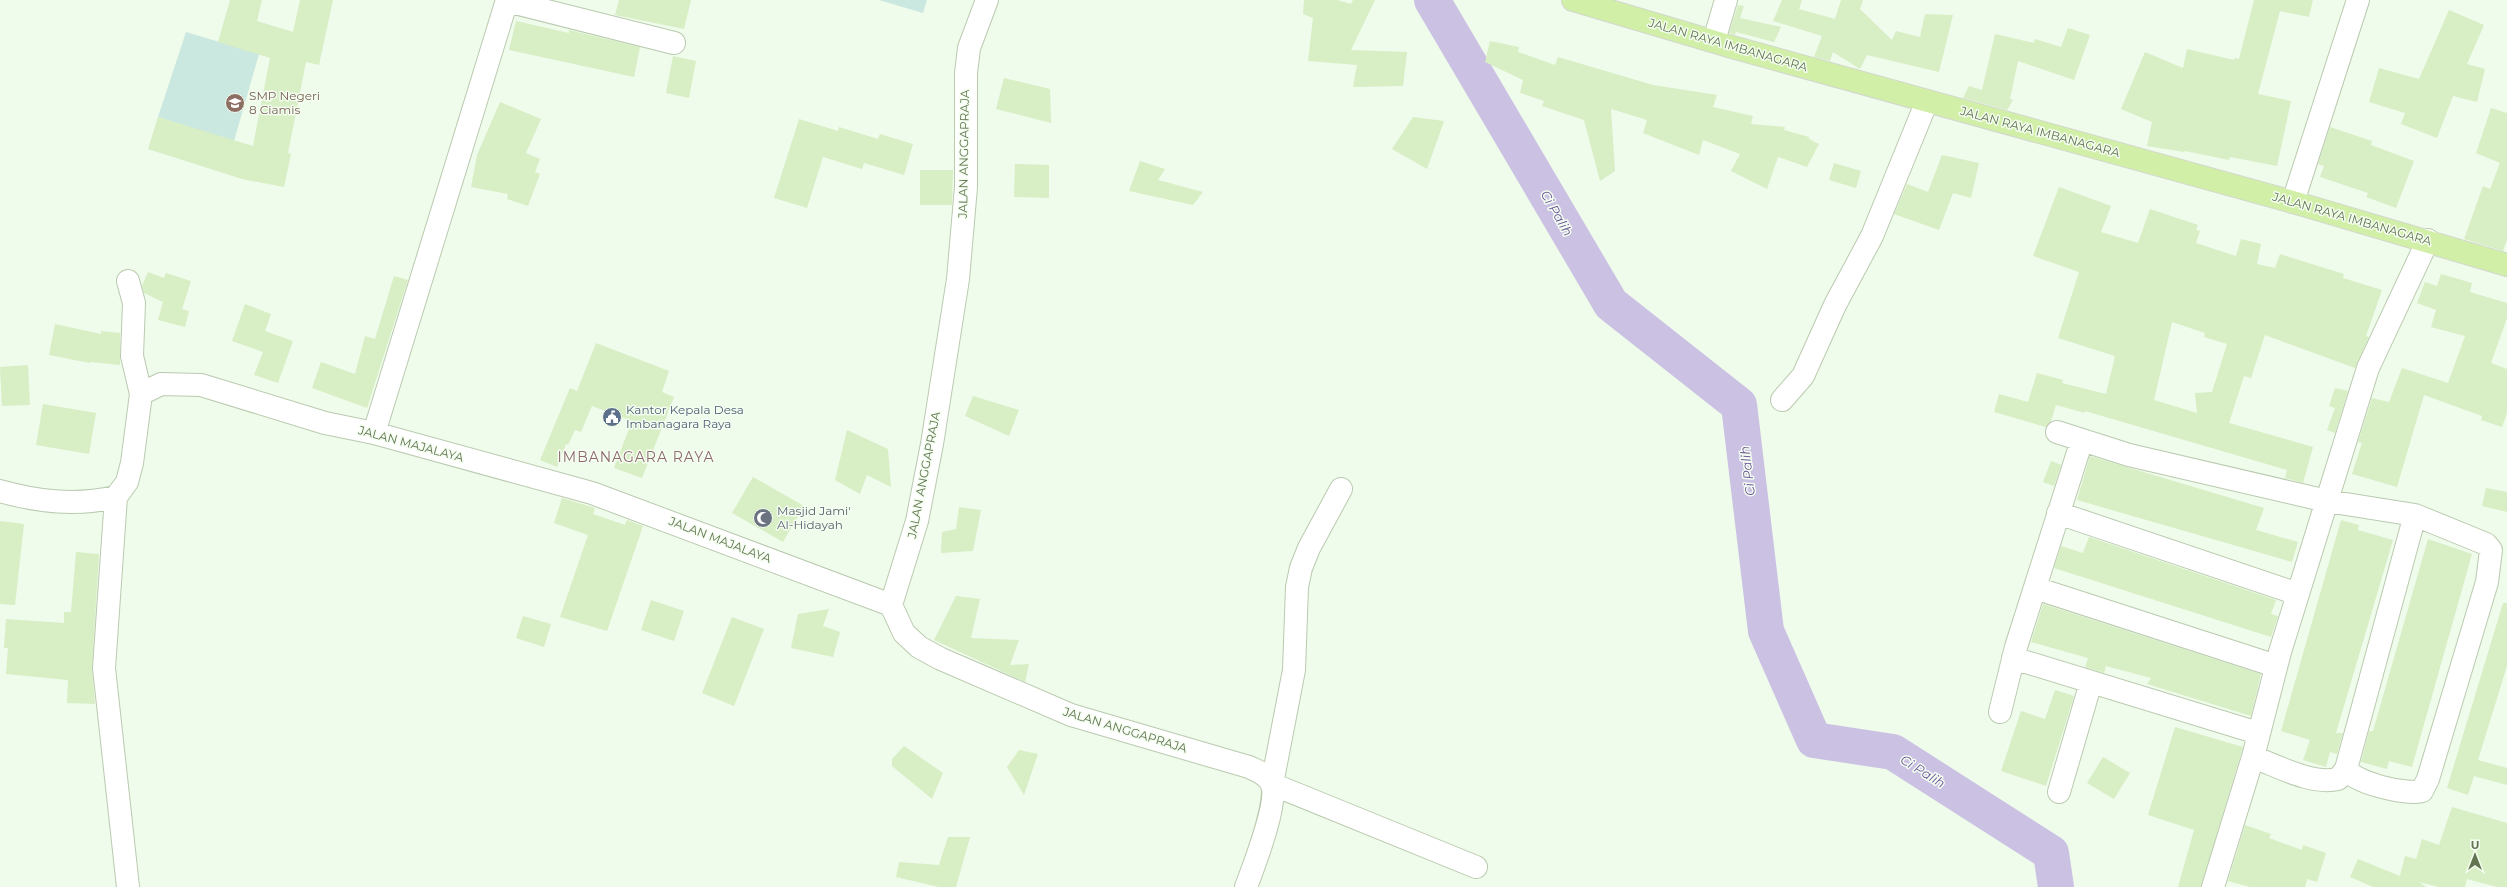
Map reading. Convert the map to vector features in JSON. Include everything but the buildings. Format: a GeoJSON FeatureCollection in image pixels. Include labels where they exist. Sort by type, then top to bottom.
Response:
{"type":"FeatureCollection","features":[{"type":"Feature","properties":{"kind":"highway","name":"JALAN RAYA IMBANAGARA"},"geometry":{"type":"LineString","coordinates":[[1573,0],[1927,101],[2428,240],[2507,265]]}},
{"type":"Feature","properties":{"kind":"street","name":"JALAN ANGGAPRAJA"},"geometry":{"type":"LineString","coordinates":[[987,0],[969,48],[966,73],[966,187],[958,271],[932,444],[917,521],[891,605],[904,633],[919,647],[941,659],[1071,715],[1249,767],[1267,777],[1272,784],[1476,866]]}},
{"type":"Feature","properties":{"kind":"street"},"geometry":{"type":"LineString","coordinates":[[1714,41],[1726,0]]}},
{"type":"Feature","properties":{"kind":"street"},"geometry":{"type":"LineString","coordinates":[[2294,202],[2358,0]]}},
{"type":"Feature","properties":{"kind":"street"},"geometry":{"type":"LineString","coordinates":[[374,432],[507,1],[674,43]]}},
{"type":"Feature","properties":{"kind":"street"},"geometry":{"type":"LineString","coordinates":[[1782,400],[1803,376],[1835,305],[1872,236],[1927,101]]}},
{"type":"Feature","properties":{"kind":"street"},"geometry":{"type":"LineString","coordinates":[[2216,886],[2253,757],[2276,666],[2368,368],[2428,240]]}},
{"type":"Feature","properties":{"kind":"street"},"geometry":{"type":"LineString","coordinates":[[128,281],[134,303],[132,356],[141,394],[132,463],[127,482],[116,497],[104,668],[128,887]]}},
{"type":"Feature","properties":{"kind":"street","name":"JALAN MAJALAYA"},"geometry":{"type":"LineString","coordinates":[[141,394],[161,384],[201,385],[325,423],[374,432],[592,493],[891,605]]}},
{"type":"Feature","properties":{"kind":"street"},"geometry":{"type":"LineString","coordinates":[[2057,432],[2129,455],[2327,501],[2415,515],[2486,544],[2491,550],[2487,582],[2428,779],[2422,791],[2411,794],[2381,786],[2350,776],[2346,769]]}},
{"type":"Feature","properties":{"kind":"street"},"geometry":{"type":"LineString","coordinates":[[2000,712],[2013,658],[2082,440]]}},
{"type":"Feature","properties":{"kind":"street"},"geometry":{"type":"LineString","coordinates":[[1246,887],[1271,809],[1272,784],[1294,670],[1297,587],[1301,568],[1308,548],[1341,489]]}},
{"type":"Feature","properties":{"kind":"street"},"geometry":{"type":"LineString","coordinates":[[0,492],[32,500],[56,502],[83,502],[116,497]]}},
{"type":"Feature","properties":{"kind":"street"},"geometry":{"type":"LineString","coordinates":[[2058,513],[2298,594]]}},
{"type":"Feature","properties":{"kind":"street"},"geometry":{"type":"LineString","coordinates":[[2253,757],[2294,773],[2328,781],[2338,779],[2346,769],[2415,515]]}},
{"type":"Feature","properties":{"kind":"street"},"geometry":{"type":"LineString","coordinates":[[2035,588],[2276,666]]}},
{"type":"Feature","properties":{"kind":"street"},"geometry":{"type":"LineString","coordinates":[[2013,658],[2258,733]]}},
{"type":"Feature","properties":{"kind":"street"},"geometry":{"type":"LineString","coordinates":[[2059,792],[2091,682]]}},
{"type":"Feature","properties":{"kind":"shaded area"},"geometry":{"type":"Polygon","coordinates":[[[879,0],[927,0],[923,13],[879,0]]]}},
{"type":"Feature","properties":{"kind":"shaded area"},"geometry":{"type":"Polygon","coordinates":[[[186,32],[259,54],[234,141],[158,117],[186,32]]]}},
{"type":"Feature","properties":{"kind":"waterway","name":"Ci Palih"},"geometry":{"type":"LineString","coordinates":[[1432,0],[1611,304],[1739,405],[1766,631],[1814,740],[1893,752],[2051,853],[2056,887]]}},
{"type":"Feature","properties":{"kind":"place","name":"SMP Negeri 8 Ciamis"},"geometry":{"type":"Point","coordinates":[235,103]}},
{"type":"Feature","properties":{"kind":"place","name":"Kantor Kepala Desa Imbanagara Raya"},"geometry":{"type":"Point","coordinates":[612,417]}},
{"type":"Feature","properties":{"kind":"place","name":"Masjid Jami' Al-Hidayah"},"geometry":{"type":"Point","coordinates":[763,518]}},
{"type":"Feature","properties":{"kind":"district","name":"IMBANAGARA RAYA"},"geometry":{"type":"Point","coordinates":[636,457]}}]}
